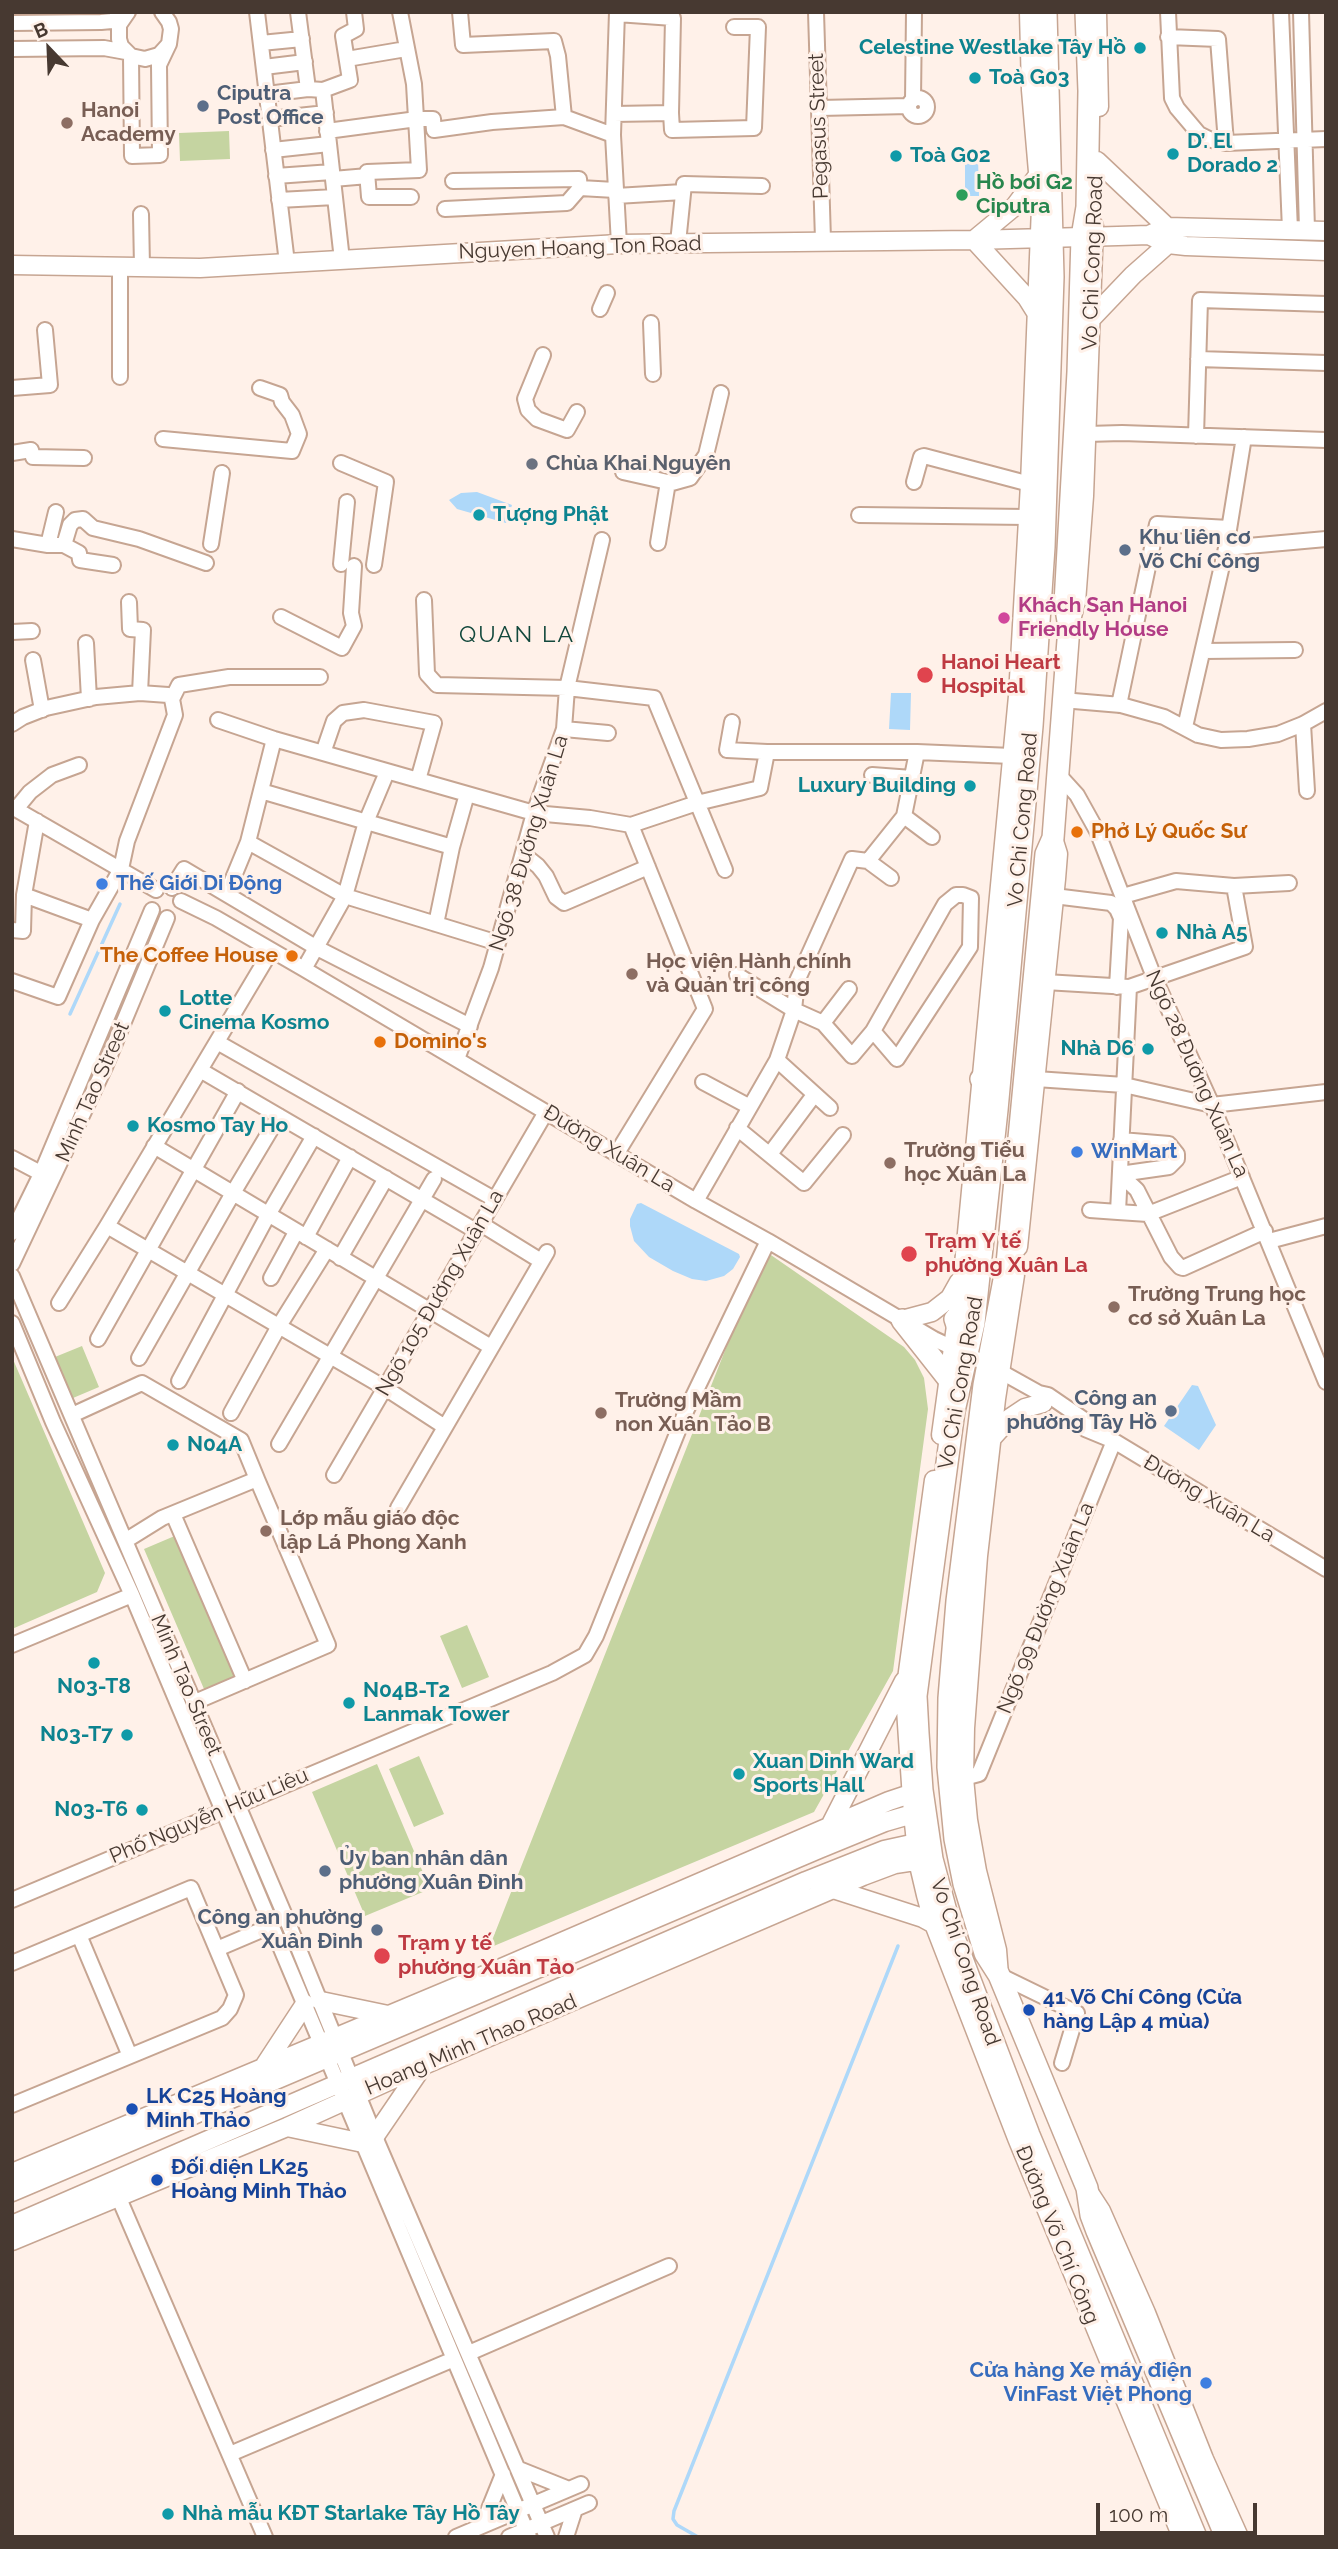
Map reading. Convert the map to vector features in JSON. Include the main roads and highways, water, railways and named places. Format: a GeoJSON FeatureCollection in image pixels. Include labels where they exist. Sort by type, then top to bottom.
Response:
{"type":"FeatureCollection","features":[{"type":"Feature","properties":{"kind":"highway","name":"Vo Chi Cong Road"},"geometry":{"type":"LineString","coordinates":[[1046,12],[1043,561],[1032,726],[997,1110],[975,1313],[959,1352],[953,1385],[916,1696],[918,1802],[934,1908],[978,2003],[1029,2135],[1196,2537]]}},
{"type":"Feature","properties":{"kind":"highway","name":"Vo Chi Cong Road"},"geometry":{"type":"LineString","coordinates":[[1086,12],[1091,201],[1078,372],[1065,603],[1069,627],[1054,838],[1046,854],[1003,1314],[957,1601],[949,1698],[948,1767],[954,1830],[964,1884],[985,1953],[999,1975],[1087,2188],[1091,2215],[1097,2231],[1226,2537]]}},
{"type":"Feature","properties":{"kind":"highway"},"geometry":{"type":"LineString","coordinates":[[1041,207],[1046,238]]}},
{"type":"Feature","properties":{"kind":"highway"},"geometry":{"type":"LineString","coordinates":[[1088,237],[1091,270]]}},
{"type":"Feature","properties":{"kind":"highway"},"geometry":{"type":"LineString","coordinates":[[981,1079],[997,1110]]}},
{"type":"Feature","properties":{"kind":"highway"},"geometry":{"type":"LineString","coordinates":[[902,1320],[953,1385]]}},
{"type":"Feature","properties":{"kind":"highway"},"geometry":{"type":"LineString","coordinates":[[956,1320],[959,1352]]}},
{"type":"Feature","properties":{"kind":"highway"},"geometry":{"type":"LineString","coordinates":[[994,1368],[996,1399]]}},
{"type":"Feature","properties":{"kind":"highway"},"geometry":{"type":"LineString","coordinates":[[907,1684],[918,1732]]}},
{"type":"Feature","properties":{"kind":"main road"},"geometry":{"type":"LineString","coordinates":[[1029,12],[1031,90],[1041,207]]}},
{"type":"Feature","properties":{"kind":"main road","name":"Vo Chi Cong Road"},"geometry":{"type":"LineString","coordinates":[[1091,201],[1097,161],[1100,91],[1097,12]]}},
{"type":"Feature","properties":{"kind":"main road"},"geometry":{"type":"LineString","coordinates":[[1091,319],[1168,235],[1097,161]]}},
{"type":"Feature","properties":{"kind":"main road"},"geometry":{"type":"LineString","coordinates":[[1037,314],[1027,298],[974,240],[1015,206],[1039,174]]}},
{"type":"Feature","properties":{"kind":"main road","name":"Nguyen Hoang Ton Road"},"geometry":{"type":"LineString","coordinates":[[12,265],[200,268],[619,244],[974,240],[1326,231]]}},
{"type":"Feature","properties":{"kind":"main road","name":"Nguyen Hoang Ton Road"},"geometry":{"type":"LineString","coordinates":[[1168,235],[1326,251]]}},
{"type":"Feature","properties":{"kind":"main road","name":"Vo Chi Cong Road"},"geometry":{"type":"LineString","coordinates":[[1069,627],[1076,603],[1087,434],[1091,270]]}},
{"type":"Feature","properties":{"kind":"main road","name":"Vo Chi Cong Road"},"geometry":{"type":"LineString","coordinates":[[956,1320],[963,1275],[1012,756],[1030,484],[1037,314],[1045,282]]}},
{"type":"Feature","properties":{"kind":"main road","name":"Vo Chi Cong Road"},"geometry":{"type":"LineString","coordinates":[[1003,1314],[1021,1230],[1058,854],[1054,838]]}},
{"type":"Feature","properties":{"kind":"main road"},"geometry":{"type":"LineString","coordinates":[[902,1320],[932,1312],[950,1298],[963,1275]]}},
{"type":"Feature","properties":{"kind":"main road"},"geometry":{"type":"LineString","coordinates":[[992,1438],[1010,1418],[1041,1398]]}},
{"type":"Feature","properties":{"kind":"main road","name":"Vo Chi Cong Road"},"geometry":{"type":"LineString","coordinates":[[996,1399],[969,1660],[972,1776],[968,1820],[974,1859],[997,1950],[999,1975]]}},
{"type":"Feature","properties":{"kind":"main road","name":"Vo Chi Cong Road"},"geometry":{"type":"LineString","coordinates":[[918,1802],[907,1684],[946,1435]]}},
{"type":"Feature","properties":{"kind":"main road"},"geometry":{"type":"LineString","coordinates":[[819,1849],[907,1684]]}},
{"type":"Feature","properties":{"kind":"main road"},"geometry":{"type":"LineString","coordinates":[[324,2050],[388,2015],[502,1976],[830,1827],[918,1802]]}},
{"type":"Feature","properties":{"kind":"main road"},"geometry":{"type":"LineString","coordinates":[[12,2173],[267,2074],[885,1822],[918,1802]]}},
{"type":"Feature","properties":{"kind":"main road","name":"Hoang Minh Thao Road"},"geometry":{"type":"LineString","coordinates":[[12,2241],[118,2196],[192,2157],[287,2126],[421,2057],[810,1880],[884,1850],[924,1851]]}},
{"type":"Feature","properties":{"kind":"main road","name":"Hoang Minh Thao Road"},"geometry":{"type":"LineString","coordinates":[[421,2057],[924,1851]]}},
{"type":"Feature","properties":{"kind":"main road"},"geometry":{"type":"LineString","coordinates":[[810,1880],[923,1918],[934,1908]]}},
{"type":"Feature","properties":{"kind":"main road","name":"Đường Võ Chí Công"},"geometry":{"type":"LineString","coordinates":[[934,1908],[1017,2138],[1182,2537]]}},
{"type":"Feature","properties":{"kind":"main road"},"geometry":{"type":"LineString","coordinates":[[12,2192],[267,2074],[313,2003],[388,2015]]}},
{"type":"Feature","properties":{"kind":"main road"},"geometry":{"type":"LineString","coordinates":[[287,2126],[372,2141],[421,2057]]}},
{"type":"Feature","properties":{"kind":"main road","name":"Hoang Minh Thao Road"},"geometry":{"type":"LineString","coordinates":[[12,2225],[192,2157],[347,2093]]}},
{"type":"Feature","properties":{"kind":"main road","name":"Vo Chi Cong Road"},"geometry":{"type":"LineString","coordinates":[[1087,2188],[1104,2218],[1239,2537]]}},
{"type":"Feature","properties":{"kind":"water"},"geometry":{"type":"Polygon","coordinates":[[[965,157],[978,157],[979,196],[965,196],[965,157]]]}},
{"type":"Feature","properties":{"kind":"water"},"geometry":{"type":"Polygon","coordinates":[[[477,492],[512,505],[506,523],[457,509],[449,500],[461,493],[477,492]]]}},
{"type":"Feature","properties":{"kind":"water"},"geometry":{"type":"Polygon","coordinates":[[[891,693],[911,693],[910,730],[889,729],[891,693]]]}},
{"type":"Feature","properties":{"kind":"water"},"geometry":{"type":"Polygon","coordinates":[[[641,1203],[739,1254],[733,1269],[724,1276],[706,1281],[692,1279],[649,1257],[634,1241],[630,1226],[630,1219],[637,1204],[641,1203]]]}},
{"type":"Feature","properties":{"kind":"water"},"geometry":{"type":"Polygon","coordinates":[[[1192,1385],[1198,1386],[1216,1425],[1199,1450],[1164,1426],[1192,1385]]]}},
{"type":"Feature","properties":{"kind":"waterway"},"geometry":{"type":"LineString","coordinates":[[70,1014],[120,904]]}},
{"type":"Feature","properties":{"kind":"waterway"},"geometry":{"type":"LineString","coordinates":[[698,2537],[677,2525],[673,2519],[674,2511],[898,1946]]}},
{"type":"Feature","properties":{"kind":"place","name":"Celestine Westlake Tây Hồ"},"geometry":{"type":"Point","coordinates":[1140,48]}},
{"type":"Feature","properties":{"kind":"place","name":"Toà G03"},"geometry":{"type":"Point","coordinates":[975,78]}},
{"type":"Feature","properties":{"kind":"place","name":"Ciputra Post Office"},"geometry":{"type":"Point","coordinates":[203,106]}},
{"type":"Feature","properties":{"kind":"place","name":"Hanoi Academy"},"geometry":{"type":"Point","coordinates":[67,123]}},
{"type":"Feature","properties":{"kind":"place","name":"D’. El Dorado 2"},"geometry":{"type":"Point","coordinates":[1173,154]}},
{"type":"Feature","properties":{"kind":"place","name":"Toà G02"},"geometry":{"type":"Point","coordinates":[896,156]}},
{"type":"Feature","properties":{"kind":"place","name":"Hồ bơi G2 Ciputra"},"geometry":{"type":"Point","coordinates":[962,195]}},
{"type":"Feature","properties":{"kind":"place","name":"Chùa Khai Nguyên"},"geometry":{"type":"Point","coordinates":[532,464]}},
{"type":"Feature","properties":{"kind":"place","name":"Tượng Phật"},"geometry":{"type":"Point","coordinates":[479,515]}},
{"type":"Feature","properties":{"kind":"place","name":"Khu liên cơ Võ Chí Công"},"geometry":{"type":"Point","coordinates":[1125,550]}},
{"type":"Feature","properties":{"kind":"place","name":"Khách Sạn Hanoi Friendly House"},"geometry":{"type":"Point","coordinates":[1004,618]}},
{"type":"Feature","properties":{"kind":"place","name":"Hanoi Heart Hospital"},"geometry":{"type":"Point","coordinates":[925,675]}},
{"type":"Feature","properties":{"kind":"place","name":"Luxury Building"},"geometry":{"type":"Point","coordinates":[970,786]}},
{"type":"Feature","properties":{"kind":"place","name":"Phở Lý Quốc Sư"},"geometry":{"type":"Point","coordinates":[1077,832]}},
{"type":"Feature","properties":{"kind":"place","name":"Thế Giới Di Động"},"geometry":{"type":"Point","coordinates":[102,884]}},
{"type":"Feature","properties":{"kind":"place","name":"Nhà A5"},"geometry":{"type":"Point","coordinates":[1162,933]}},
{"type":"Feature","properties":{"kind":"place","name":"The Coffee House"},"geometry":{"type":"Point","coordinates":[292,956]}},
{"type":"Feature","properties":{"kind":"place","name":"Học viện Hành chính và Quản trị công"},"geometry":{"type":"Point","coordinates":[632,974]}},
{"type":"Feature","properties":{"kind":"place","name":"Lotte Cinema Kosmo"},"geometry":{"type":"Point","coordinates":[165,1011]}},
{"type":"Feature","properties":{"kind":"place","name":"Domino's"},"geometry":{"type":"Point","coordinates":[380,1042]}},
{"type":"Feature","properties":{"kind":"place","name":"Nhà D6"},"geometry":{"type":"Point","coordinates":[1148,1049]}},
{"type":"Feature","properties":{"kind":"place","name":"Kosmo Tay Ho"},"geometry":{"type":"Point","coordinates":[133,1126]}},
{"type":"Feature","properties":{"kind":"place","name":"WinMart"},"geometry":{"type":"Point","coordinates":[1077,1152]}},
{"type":"Feature","properties":{"kind":"place","name":"Trường Tiểu học Xuân La"},"geometry":{"type":"Point","coordinates":[890,1163]}},
{"type":"Feature","properties":{"kind":"place","name":"Trạm Y tế phường Xuân La"},"geometry":{"type":"Point","coordinates":[909,1254]}},
{"type":"Feature","properties":{"kind":"place","name":"Trường Trung học cơ sở Xuân La"},"geometry":{"type":"Point","coordinates":[1114,1307]}},
{"type":"Feature","properties":{"kind":"place","name":"Công an phường Tây Hồ"},"geometry":{"type":"Point","coordinates":[1171,1411]}},
{"type":"Feature","properties":{"kind":"place","name":"Trường Mầm non Xuân Tảo B"},"geometry":{"type":"Point","coordinates":[601,1413]}},
{"type":"Feature","properties":{"kind":"place","name":"N04A"},"geometry":{"type":"Point","coordinates":[173,1445]}},
{"type":"Feature","properties":{"kind":"place","name":"Lớp mẫu giáo độc lập Lá Phong Xanh"},"geometry":{"type":"Point","coordinates":[266,1531]}},
{"type":"Feature","properties":{"kind":"place","name":"N03-T8"},"geometry":{"type":"Point","coordinates":[94,1663]}},
{"type":"Feature","properties":{"kind":"place","name":"N04B-T2 Lanmak Tower"},"geometry":{"type":"Point","coordinates":[349,1703]}},
{"type":"Feature","properties":{"kind":"place","name":"N03-T7"},"geometry":{"type":"Point","coordinates":[127,1735]}},
{"type":"Feature","properties":{"kind":"place","name":"Xuan Dinh Ward Sports Hall"},"geometry":{"type":"Point","coordinates":[739,1774]}},
{"type":"Feature","properties":{"kind":"place","name":"N03-T6"},"geometry":{"type":"Point","coordinates":[142,1810]}},
{"type":"Feature","properties":{"kind":"place","name":"Ủy ban nhân dân phường Xuân Đỉnh"},"geometry":{"type":"Point","coordinates":[325,1871]}},
{"type":"Feature","properties":{"kind":"place","name":"Công an phường Xuân Đỉnh"},"geometry":{"type":"Point","coordinates":[377,1930]}},
{"type":"Feature","properties":{"kind":"place","name":"Trạm y tế phường Xuân Tảo"},"geometry":{"type":"Point","coordinates":[382,1956]}},
{"type":"Feature","properties":{"kind":"place","name":"41 Võ Chí Công (Cửa hàng Lập 4 mùa)"},"geometry":{"type":"Point","coordinates":[1029,2010]}},
{"type":"Feature","properties":{"kind":"place","name":"LK C25 Hoàng Minh Thảo"},"geometry":{"type":"Point","coordinates":[132,2109]}},
{"type":"Feature","properties":{"kind":"place","name":"Đối diện LK25 Hoàng Minh Thảo"},"geometry":{"type":"Point","coordinates":[157,2180]}},
{"type":"Feature","properties":{"kind":"place","name":"Cửa hàng Xe máy điện VinFast Việt Phong"},"geometry":{"type":"Point","coordinates":[1206,2383]}},
{"type":"Feature","properties":{"kind":"place","name":"Nhà mẫu KĐT Starlake Tây Hồ Tây"},"geometry":{"type":"Point","coordinates":[168,2514]}},
{"type":"Feature","properties":{"kind":"district","name":"QUAN LA"},"geometry":{"type":"Point","coordinates":[517,635]}}]}
